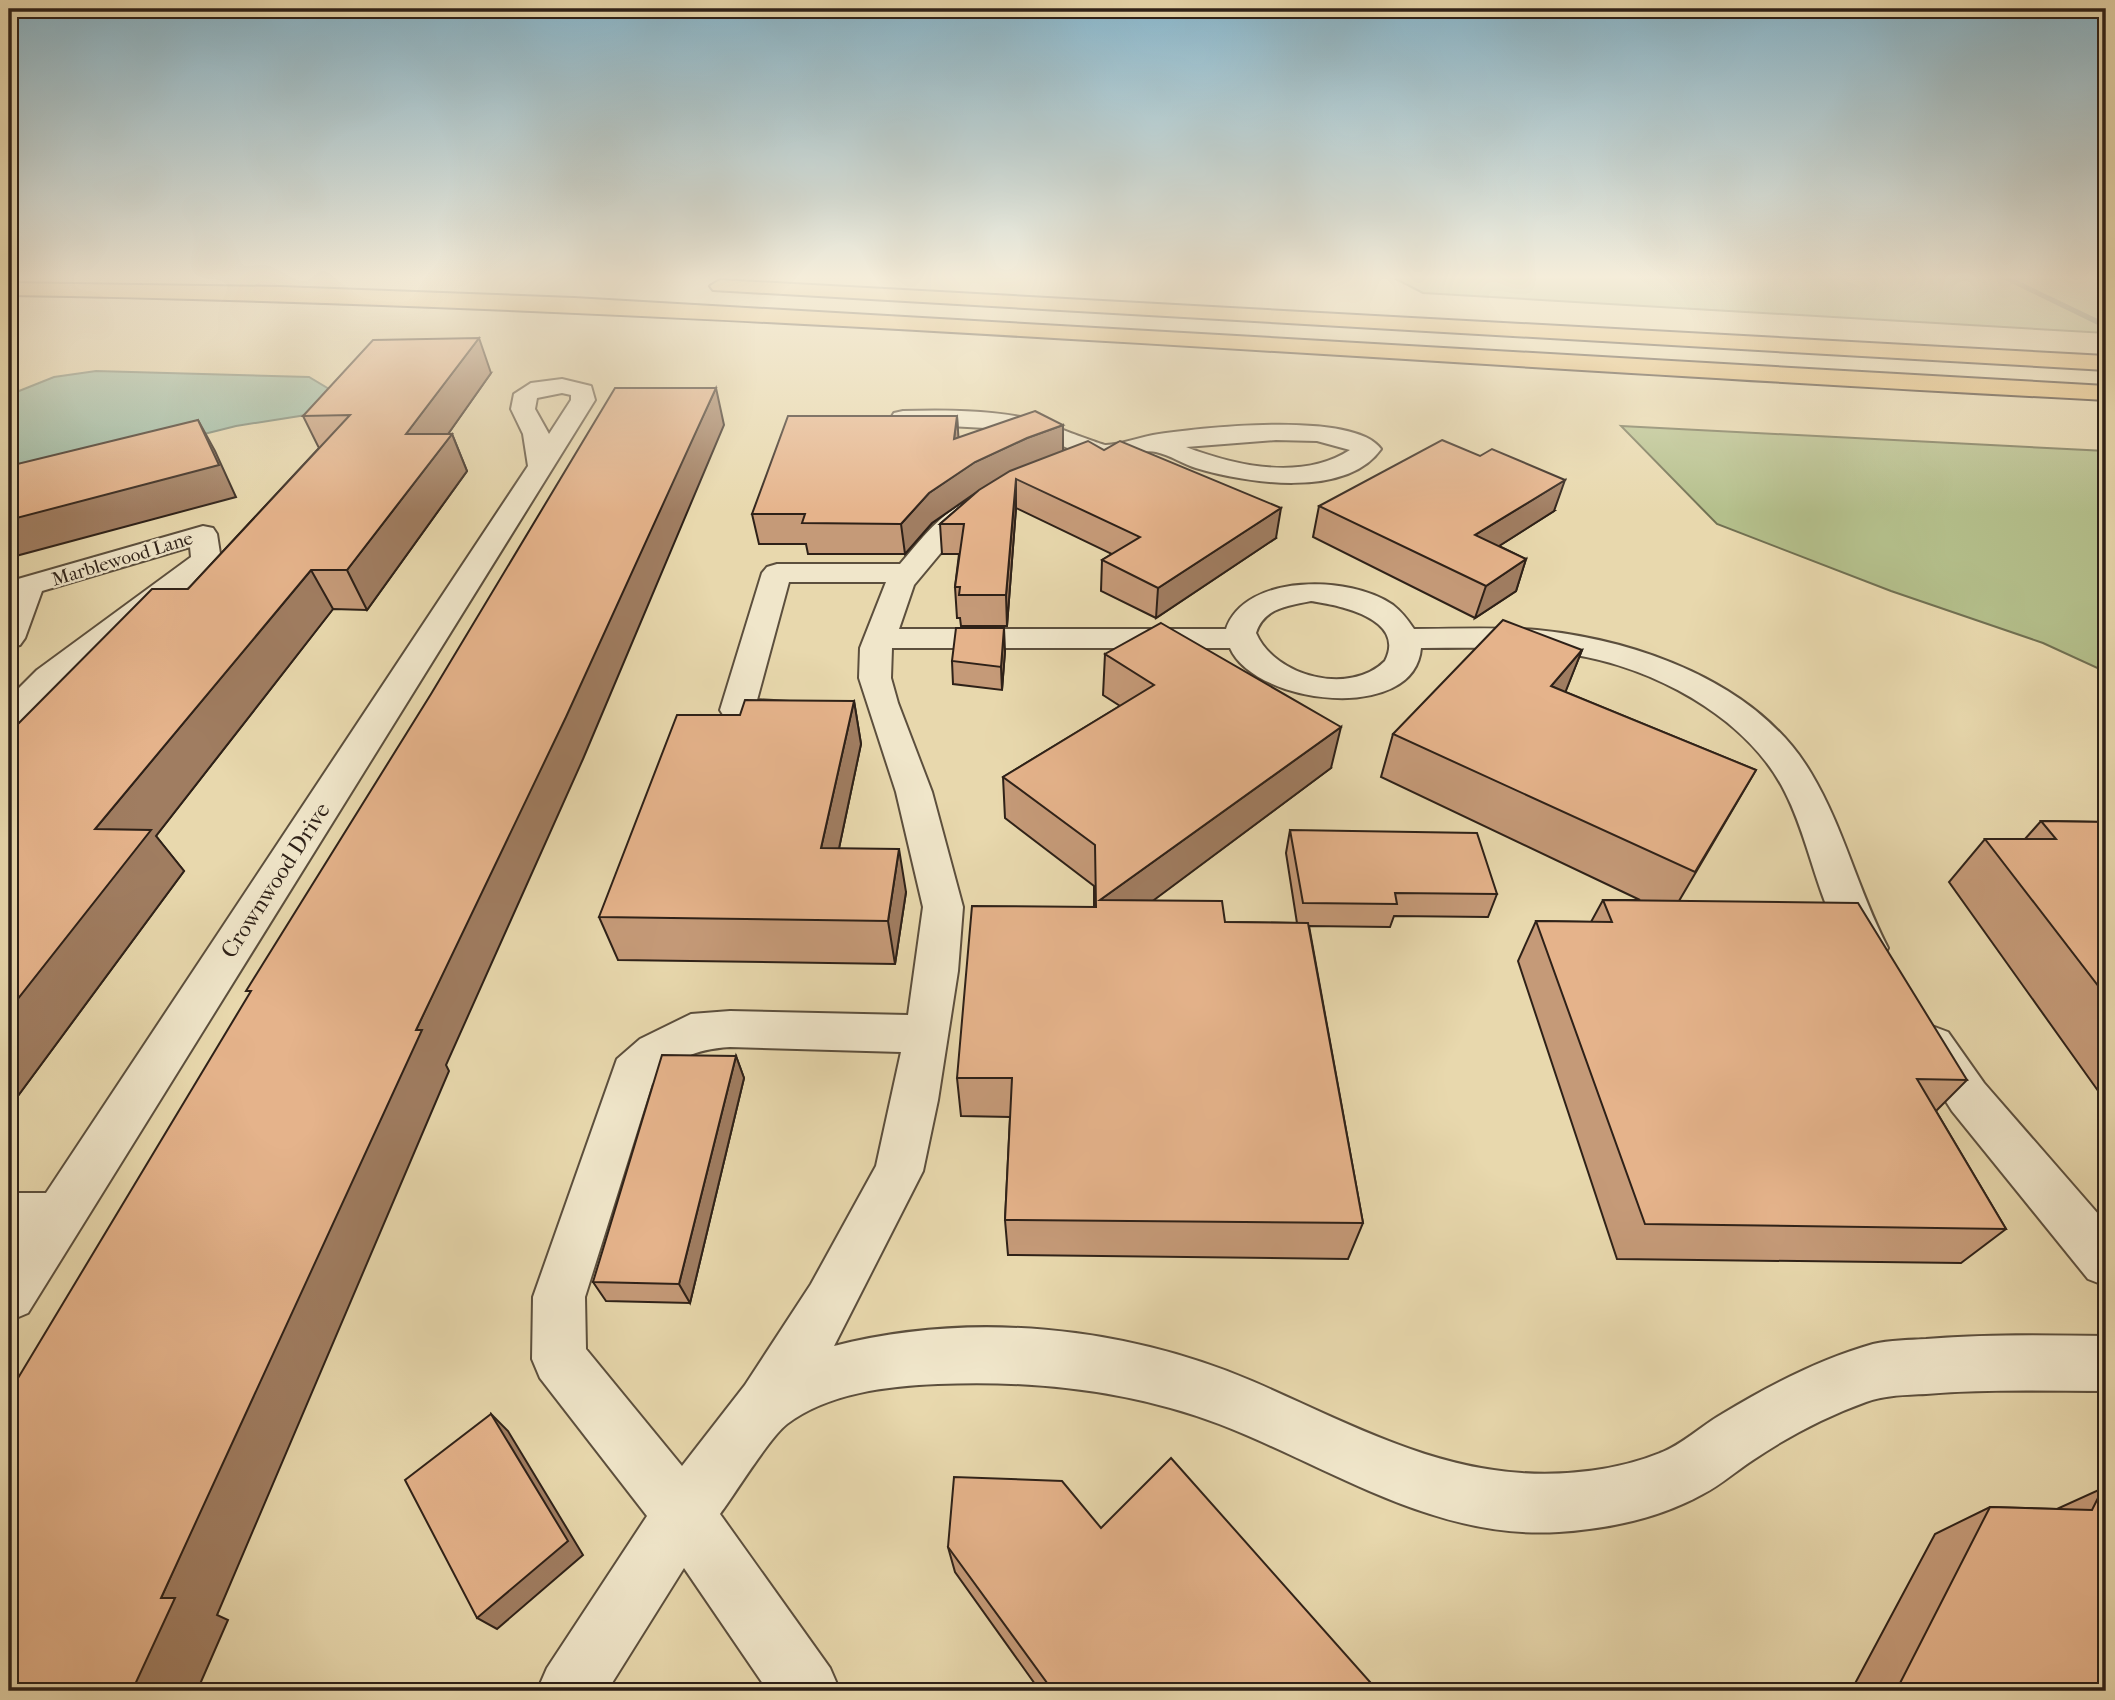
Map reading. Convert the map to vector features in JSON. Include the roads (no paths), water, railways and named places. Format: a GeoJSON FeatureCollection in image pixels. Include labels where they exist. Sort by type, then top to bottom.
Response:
{"type":"FeatureCollection","features":[{"type":"Feature","properties":{"kind":"highway"},"geometry":{"type":"LineString","coordinates":[[1432,354],[2095,393]]}},
{"type":"Feature","properties":{"kind":"highway"},"geometry":{"type":"LineString","coordinates":[[1949,354],[2106,363]]}},
{"type":"Feature","properties":{"kind":"street"},"geometry":{"type":"LineString","coordinates":[[877,418],[1003,421],[1073,438],[1099,454]]}},
{"type":"Feature","properties":{"kind":"street"},"geometry":{"type":"LineString","coordinates":[[570,1691],[683,1514],[765,1405],[830,1303],[899,1171],[937,971],[943,907],[933,858],[914,792],[871,711],[879,639],[890,605],[908,573],[949,525],[1032,478],[1099,454],[1156,442],[1209,435],[1297,434],[1339,437],[1363,443],[1368,449],[1359,458],[1330,470],[1271,474],[1234,472],[1204,464],[1156,442]]}},
{"type":"Feature","properties":{"kind":"street","name":"Crownwood Drive"},"geometry":{"type":"LineString","coordinates":[[9,1295],[541,466]]}},
{"type":"Feature","properties":{"kind":"street","name":"Marblewood Lane"},"geometry":{"type":"LineString","coordinates":[[9,638],[29,585],[203,534],[206,560],[82,651],[9,717]]}},
{"type":"Feature","properties":{"kind":"street"},"geometry":{"type":"LineString","coordinates":[[817,711],[737,710],[777,573],[908,573]]}},
{"type":"Feature","properties":{"kind":"street"},"geometry":{"type":"LineString","coordinates":[[1311,592],[1348,598],[1380,611],[1396,625],[1405,639],[1406,657],[1395,672],[1376,683],[1349,689],[1319,689],[1290,682],[1264,670],[1247,655],[1239,638],[1241,623],[1250,610],[1277,597],[1311,592]]}},
{"type":"Feature","properties":{"kind":"street"},"geometry":{"type":"LineString","coordinates":[[879,639],[1239,638]]}},
{"type":"Feature","properties":{"kind":"street"},"geometry":{"type":"LineString","coordinates":[[1405,639],[1539,640],[1573,646],[1646,667],[1723,703],[1764,737],[1794,773],[1806,797],[1840,893],[1861,939],[1888,980]]}},
{"type":"Feature","properties":{"kind":"street"},"geometry":{"type":"LineString","coordinates":[[1915,1021],[1969,1097],[2105,1259]]}},
{"type":"Feature","properties":{"kind":"street"},"geometry":{"type":"LineString","coordinates":[[807,1691],[683,1514],[559,1359],[559,1297],[633,1073],[656,1052],[691,1032],[730,1030],[926,1034]]}},
{"type":"Feature","properties":{"kind":"street"},"geometry":{"type":"LineString","coordinates":[[9,1217],[59,1217]]}},
{"type":"Feature","properties":{"kind":"street"},"geometry":{"type":"LineString","coordinates":[[765,1405],[823,1376],[886,1362],[982,1355],[1096,1363],[1169,1377],[1231,1401],[1380,1467],[1460,1494],[1524,1503],[1590,1500],[1671,1480],[1739,1436],[1812,1395],[1872,1372],[1934,1365],[2106,1364]]}}]}
